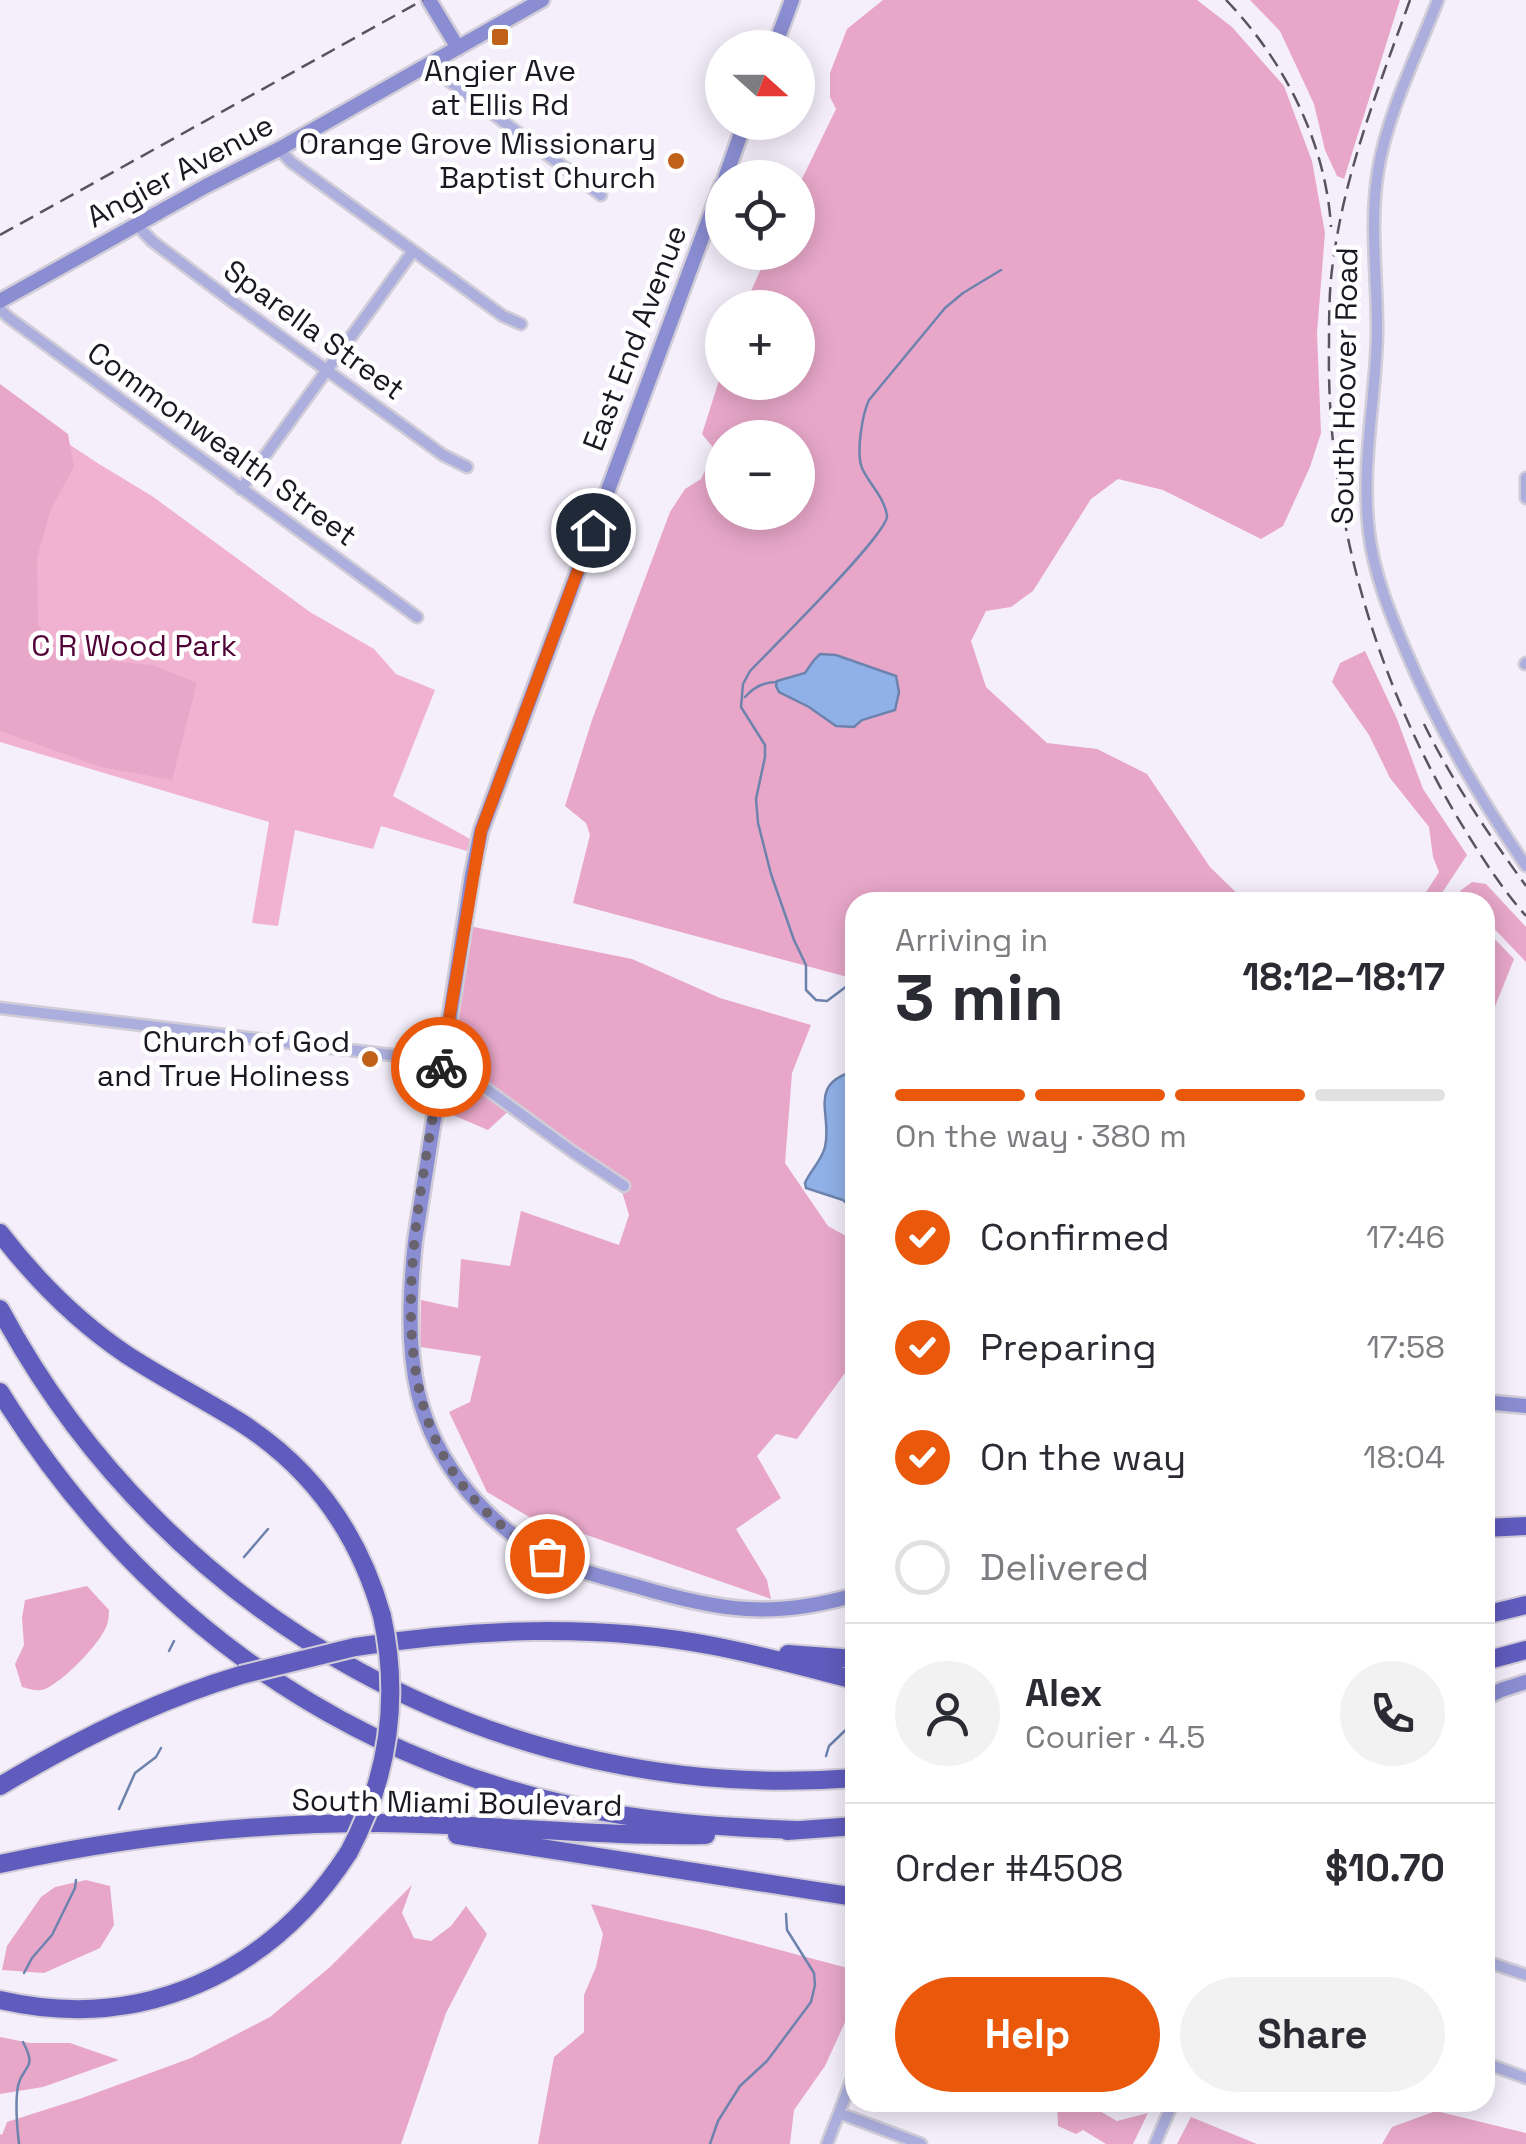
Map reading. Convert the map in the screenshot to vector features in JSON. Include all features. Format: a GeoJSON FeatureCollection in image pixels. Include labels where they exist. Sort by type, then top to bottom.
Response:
{"type":"FeatureCollection","features":[{"type":"Feature","properties":{"kind":"highway"},"geometry":{"type":"LineString","coordinates":[[0,1233],[40,1281],[106,1340],[258,1434],[308,1478],[336,1513],[359,1552],[382,1616],[391,1680],[386,1747],[368,1812],[349,1852],[309,1906],[276,1937],[241,1963],[201,1983],[139,2003],[49,2009],[0,2000]]}},
{"type":"Feature","properties":{"kind":"highway"},"geometry":{"type":"LineString","coordinates":[[0,1309],[58,1404],[140,1504],[236,1590],[342,1662],[417,1702],[457,1718],[581,1757],[708,1778],[845,1778]]}},
{"type":"Feature","properties":{"kind":"highway"},"geometry":{"type":"LineString","coordinates":[[0,1392],[76,1501],[137,1568],[204,1629],[316,1706],[396,1748],[526,1795],[570,1806],[660,1820],[795,1830],[845,1827]]}},
{"type":"Feature","properties":{"kind":"highway"},"geometry":{"type":"LineString","coordinates":[[1495,1528],[1526,1526]]}},
{"type":"Feature","properties":{"kind":"highway"},"geometry":{"type":"LineString","coordinates":[[1495,1613],[1526,1605]]}},
{"type":"Feature","properties":{"kind":"highway"},"geometry":{"type":"LineString","coordinates":[[0,1786],[62,1751],[184,1694],[298,1660],[356,1648],[444,1635],[535,1630],[624,1635],[845,1658]]}},
{"type":"Feature","properties":{"kind":"highway"},"geometry":{"type":"LineString","coordinates":[[713,1646],[845,1678]]}},
{"type":"Feature","properties":{"kind":"highway"},"geometry":{"type":"LineString","coordinates":[[1495,1658],[1526,1650]]}},
{"type":"Feature","properties":{"kind":"highway"},"geometry":{"type":"LineString","coordinates":[[332,1824],[491,1840],[845,1895]]}},
{"type":"Feature","properties":{"kind":"highway","name":"South Miami Boulevard"},"geometry":{"type":"LineString","coordinates":[[0,1864],[154,1838],[332,1824],[466,1825],[644,1835],[795,1830]]}},
{"type":"Feature","properties":{"kind":"street"},"geometry":{"type":"LineString","coordinates":[[430,0],[458,48]]}},
{"type":"Feature","properties":{"kind":"street","name":"Angier Avenue"},"geometry":{"type":"LineString","coordinates":[[0,301],[542,0]]}},
{"type":"Feature","properties":{"kind":"street"},"geometry":{"type":"LineString","coordinates":[[781,30],[792,0]]}},
{"type":"Feature","properties":{"kind":"street","name":"South Hoover Road"},"geometry":{"type":"LineString","coordinates":[[1438,0],[1390,124],[1377,176],[1377,338],[1367,450],[1369,532],[1377,576],[1432,712],[1467,776],[1526,866]]}},
{"type":"Feature","properties":{"kind":"street"},"geometry":{"type":"LineString","coordinates":[[428,65],[600,195]]}},
{"type":"Feature","properties":{"kind":"street"},"geometry":{"type":"LineString","coordinates":[[279,149],[291,162],[413,251],[503,316],[521,324]]}},
{"type":"Feature","properties":{"kind":"street","name":"Sparella Street"},"geometry":{"type":"LineString","coordinates":[[136,225],[327,371],[443,455],[468,467]]}},
{"type":"Feature","properties":{"kind":"street","name":"East End Avenue"},"geometry":{"type":"LineString","coordinates":[[705,232],[481,831],[412,1265],[413,1358],[426,1416],[444,1456],[469,1494],[500,1524],[552,1558],[591,1573],[721,1608],[766,1611],[845,1598]]}},
{"type":"Feature","properties":{"kind":"street"},"geometry":{"type":"LineString","coordinates":[[241,489],[413,251]]}},
{"type":"Feature","properties":{"kind":"street","name":"Commonwealth Street"},"geometry":{"type":"LineString","coordinates":[[0,309],[417,617]]}},
{"type":"Feature","properties":{"kind":"street"},"geometry":{"type":"LineString","coordinates":[[1526,478],[1526,498]]}},
{"type":"Feature","properties":{"kind":"street"},"geometry":{"type":"LineString","coordinates":[[0,1008],[442,1060],[456,1066],[624,1186]]}},
{"type":"Feature","properties":{"kind":"street"},"geometry":{"type":"LineString","coordinates":[[1495,1403],[1526,1406]]}},
{"type":"Feature","properties":{"kind":"street"},"geometry":{"type":"LineString","coordinates":[[1495,1693],[1526,1682]]}},
{"type":"Feature","properties":{"kind":"street"},"geometry":{"type":"LineString","coordinates":[[1495,1964],[1526,1975]]}},
{"type":"Feature","properties":{"kind":"street"},"geometry":{"type":"LineString","coordinates":[[1495,2067],[1526,2078]]}},
{"type":"Feature","properties":{"kind":"street"},"geometry":{"type":"LineString","coordinates":[[827,2144],[845,2097]]}},
{"type":"Feature","properties":{"kind":"street"},"geometry":{"type":"LineString","coordinates":[[1155,2144],[1169,2112]]}},
{"type":"Feature","properties":{"kind":"street"},"geometry":{"type":"LineString","coordinates":[[839,2113],[921,2144]]}},
{"type":"Feature","properties":{"kind":"green space","name":"C R Wood Park"},"geometry":{"type":"Polygon","coordinates":[[[8,404],[152,496],[310,612],[374,649],[396,674],[435,690],[393,796],[470,839],[467,851],[381,826],[373,849],[295,830],[278,926],[252,923],[269,822],[0,742],[0,409],[8,404]]]}},
{"type":"Feature","properties":{"kind":"shaded area"},"geometry":{"type":"Polygon","coordinates":[[[883,0],[1197,0],[1232,27],[1284,86],[1312,161],[1325,233],[1317,333],[1321,433],[1283,526],[1261,539],[1163,490],[1118,479],[1091,499],[1033,591],[1011,607],[986,611],[971,641],[986,687],[1047,743],[1097,749],[1147,774],[1210,867],[1236,892],[845,892],[845,976],[573,903],[590,835],[586,823],[565,806],[592,720],[670,512],[685,489],[701,479],[705,471],[705,530],[815,530],[815,420],[706,420],[713,400],[815,400],[815,290],[752,290],[760,270],[815,270],[815,160],[811,160],[836,109],[830,97],[830,73],[847,29],[883,0]]]}},
{"type":"Feature","properties":{"kind":"shaded area"},"geometry":{"type":"Polygon","coordinates":[[[1250,0],[1400,0],[1344,179],[1337,176],[1325,150],[1314,104],[1280,31],[1250,0]]]}},
{"type":"Feature","properties":{"kind":"shaded area"},"geometry":{"type":"Polygon","coordinates":[[[0,384],[68,434],[74,467],[51,509],[37,558],[38,625],[61,648],[101,660],[153,665],[197,683],[172,780],[101,767],[0,731],[0,384]]]}},
{"type":"Feature","properties":{"kind":"shaded area"},"geometry":{"type":"Polygon","coordinates":[[[1365,651],[1397,719],[1423,789],[1467,855],[1443,892],[1426,892],[1439,872],[1429,827],[1390,778],[1369,735],[1332,682],[1340,663],[1365,651]]]}},
{"type":"Feature","properties":{"kind":"shaded area"},"geometry":{"type":"Polygon","coordinates":[[[1472,882],[1486,884],[1493,892],[1461,892],[1472,882]]]}},
{"type":"Feature","properties":{"kind":"shaded area"},"geometry":{"type":"Polygon","coordinates":[[[1495,894],[1526,927],[1526,962],[1495,929],[1495,894]]]}},
{"type":"Feature","properties":{"kind":"shaded area"},"geometry":{"type":"Polygon","coordinates":[[[469,926],[632,959],[720,998],[811,1025],[792,1073],[785,1163],[828,1226],[845,1235],[845,1373],[797,1439],[776,1434],[757,1456],[781,1498],[736,1529],[767,1580],[771,1599],[584,1534],[548,1528],[487,1492],[449,1412],[470,1402],[481,1356],[420,1347],[421,1300],[458,1308],[461,1259],[510,1266],[521,1211],[619,1245],[629,1215],[618,1178],[515,1105],[488,1130],[441,1110],[469,926]]]}},
{"type":"Feature","properties":{"kind":"shaded area"},"geometry":{"type":"Polygon","coordinates":[[[1495,939],[1514,959],[1495,1006],[1495,939]]]}},
{"type":"Feature","properties":{"kind":"shaded area"},"geometry":{"type":"Polygon","coordinates":[[[87,1586],[109,1610],[103,1633],[93,1648],[52,1685],[39,1690],[22,1687],[15,1664],[24,1645],[25,1600],[87,1586]]]}},
{"type":"Feature","properties":{"kind":"shaded area"},"geometry":{"type":"Polygon","coordinates":[[[86,1880],[110,1886],[114,1925],[100,1948],[44,1973],[2,1970],[7,1946],[41,1897],[55,1887],[86,1880]]]}},
{"type":"Feature","properties":{"kind":"shaded area"},"geometry":{"type":"Polygon","coordinates":[[[412,1885],[402,1913],[414,1938],[431,1941],[451,1926],[466,1906],[487,1934],[446,2013],[401,2144],[0,2144],[0,2134],[7,2122],[191,2058],[270,2017],[330,1967],[412,1885]]]}},
{"type":"Feature","properties":{"kind":"shaded area"},"geometry":{"type":"Polygon","coordinates":[[[591,1904],[845,1967],[845,2022],[825,2066],[794,2110],[790,2144],[538,2144],[554,2057],[584,2032],[584,1995],[596,1967],[603,1934],[591,1904]]]}},
{"type":"Feature","properties":{"kind":"shaded area"},"geometry":{"type":"Polygon","coordinates":[[[0,2037],[30,2043],[70,2043],[119,2060],[43,2087],[0,2094],[0,2037]]]}},
{"type":"Feature","properties":{"kind":"shaded area"},"geometry":{"type":"Polygon","coordinates":[[[1057,2112],[1102,2112],[1117,2121],[1148,2113],[1133,2144],[1106,2144],[1083,2130],[1076,2134],[1058,2126],[1057,2112]]]}},
{"type":"Feature","properties":{"kind":"shaded area"},"geometry":{"type":"Polygon","coordinates":[[[1440,2112],[1526,2133],[1526,2144],[1382,2144],[1392,2127],[1440,2112]]]}},
{"type":"Feature","properties":{"kind":"shaded area"},"geometry":{"type":"Polygon","coordinates":[[[1191,2117],[1257,2144],[1177,2144],[1191,2117]]]}},
{"type":"Feature","properties":{"kind":"water"},"geometry":{"type":"Polygon","coordinates":[[[820,654],[836,655],[896,676],[899,692],[895,710],[862,720],[854,727],[836,726],[779,692],[777,681],[805,673],[820,654]]]}},
{"type":"Feature","properties":{"kind":"water"},"geometry":{"type":"Polygon","coordinates":[[[845,1075],[845,1202],[806,1188],[805,1183],[825,1147],[826,1092],[845,1075]]]}},
{"type":"Feature","properties":{"kind":"waterway"},"geometry":{"type":"LineString","coordinates":[[845,988],[827,1001],[816,1000],[806,990],[806,965],[771,874],[758,823],[756,799],[765,745],[741,707],[743,684],[750,671],[869,545],[887,516],[860,461],[869,400],[945,308],[1001,270]]}},
{"type":"Feature","properties":{"kind":"waterway"},"geometry":{"type":"LineString","coordinates":[[745,697],[759,686],[776,682]]}},
{"type":"Feature","properties":{"kind":"waterway"},"geometry":{"type":"LineString","coordinates":[[244,1557],[268,1529]]}},
{"type":"Feature","properties":{"kind":"waterway"},"geometry":{"type":"LineString","coordinates":[[169,1651],[174,1641]]}},
{"type":"Feature","properties":{"kind":"waterway"},"geometry":{"type":"LineString","coordinates":[[826,1756],[829,1746],[845,1731]]}},
{"type":"Feature","properties":{"kind":"waterway"},"geometry":{"type":"LineString","coordinates":[[119,1809],[135,1773],[156,1757],[161,1748]]}},
{"type":"Feature","properties":{"kind":"waterway"},"geometry":{"type":"LineString","coordinates":[[24,1973],[52,1935],[76,1880]]}},
{"type":"Feature","properties":{"kind":"waterway"},"geometry":{"type":"LineString","coordinates":[[710,2144],[718,2121],[740,2086],[767,2061],[811,2002],[814,1973],[787,1930],[786,1914]]}},
{"type":"Feature","properties":{"kind":"waterway"},"geometry":{"type":"LineString","coordinates":[[19,2144],[17,2093],[29,2062],[23,2042]]}},
{"type":"Feature","properties":{"kind":"railway"},"geometry":{"type":"LineString","coordinates":[[0,235],[423,0]]}},
{"type":"Feature","properties":{"kind":"railway"},"geometry":{"type":"LineString","coordinates":[[1226,0],[1266,49],[1298,105],[1321,165],[1331,227]]}},
{"type":"Feature","properties":{"kind":"railway"},"geometry":{"type":"LineString","coordinates":[[1410,0],[1354,162],[1338,228],[1329,345],[1336,466],[1360,586],[1399,701],[1453,810],[1487,865],[1526,916]]}},
{"type":"Feature","properties":{"kind":"railway"},"geometry":{"type":"LineString","coordinates":[[1424,724],[1472,807],[1526,886]]}},
{"type":"Feature","properties":{"kind":"way so far"},"geometry":{"type":"LineString","coordinates":[[441,1067],[412,1265],[411,1326],[419,1396],[444,1456],[469,1494],[500,1524],[547,1556]]}},
{"type":"Feature","properties":{"kind":"place","name":"Angier Ave at Ellis Rd"},"geometry":{"type":"Point","coordinates":[500,37]}},
{"type":"Feature","properties":{"kind":"place","name":"Orange Grove Missionary Baptist Church"},"geometry":{"type":"Point","coordinates":[676,161]}},
{"type":"Feature","properties":{"kind":"place","name":"Church of God and True Holiness"},"geometry":{"type":"Point","coordinates":[370,1059]}},
{"type":"Feature","properties":{"kind":"route"},"geometry":{"type":"LineString","coordinates":[[441,1067],[481,831],[593,530]]}}]}
